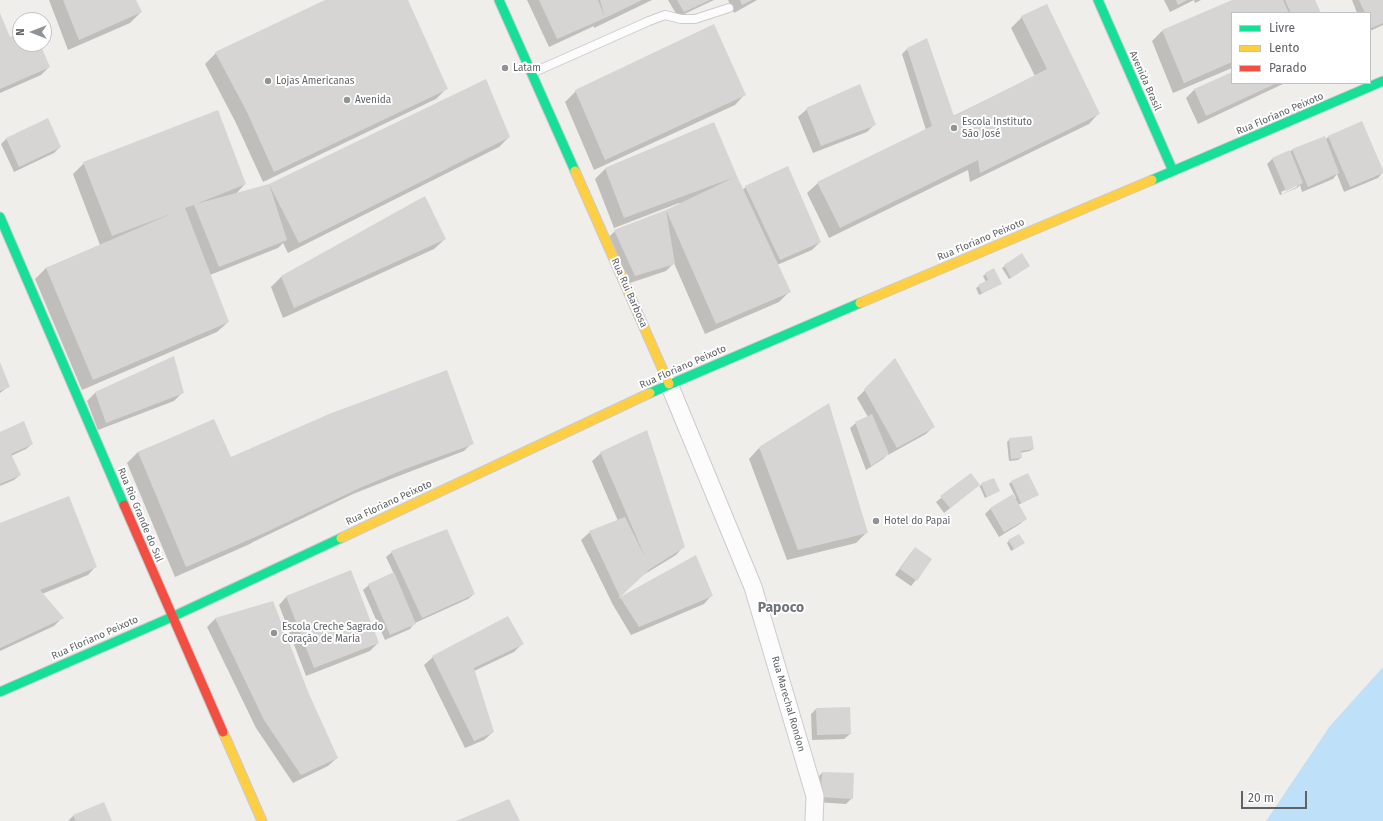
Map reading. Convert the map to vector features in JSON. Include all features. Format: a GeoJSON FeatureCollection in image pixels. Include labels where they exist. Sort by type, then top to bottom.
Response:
{"type":"FeatureCollection","features":[{"type":"Feature","properties":{"kind":"main road","name":"Rua Rui Barbosa"},"geometry":{"type":"LineString","coordinates":[[499,0],[669,384]]}},
{"type":"Feature","properties":{"kind":"main road","name":"Avenida Brasil"},"geometry":{"type":"LineString","coordinates":[[1098,0],[1173,171]]}},
{"type":"Feature","properties":{"kind":"main road","name":"Rua Floriano Peixoto"},"geometry":{"type":"LineString","coordinates":[[0,692],[172,617],[669,384],[1383,81]]}},
{"type":"Feature","properties":{"kind":"main road","name":"Rua Rio Grande do Sul"},"geometry":{"type":"LineString","coordinates":[[0,218],[172,617],[262,821]]}},
{"type":"Feature","properties":{"kind":"street","name":"Rua Rui Barbosa"},"geometry":{"type":"LineString","coordinates":[[669,384],[753,587]]}},
{"type":"Feature","properties":{"kind":"street","name":"Rua Marechal Rondon"},"geometry":{"type":"LineString","coordinates":[[753,587],[815,796],[814,821]]}},
{"type":"Feature","properties":{"kind":"lane"},"geometry":{"type":"LineString","coordinates":[[531,74],[665,15],[681,19],[695,19],[728,8]]}},
{"type":"Feature","properties":{"kind":"water"},"geometry":{"type":"Polygon","coordinates":[[[1383,667],[1383,821],[1266,821],[1330,726],[1383,667]]]}},
{"type":"Feature","properties":{"kind":"building"},"geometry":{"type":"Polygon","coordinates":[[[63,0],[136,0],[142,12],[79,40],[63,0]]]}},
{"type":"Feature","properties":{"kind":"building"},"geometry":{"type":"Polygon","coordinates":[[[325,0],[408,0],[448,89],[274,172],[246,110],[215,52],[325,0]]]}},
{"type":"Feature","properties":{"kind":"building"},"geometry":{"type":"Polygon","coordinates":[[[539,0],[598,0],[605,18],[557,39],[539,0]]]}},
{"type":"Feature","properties":{"kind":"building"},"geometry":{"type":"Polygon","coordinates":[[[600,0],[642,0],[605,18],[600,0]]]}},
{"type":"Feature","properties":{"kind":"building"},"geometry":{"type":"Polygon","coordinates":[[[677,0],[710,0],[684,12],[677,0]]]}},
{"type":"Feature","properties":{"kind":"building"},"geometry":{"type":"Polygon","coordinates":[[[740,0],[752,0],[742,5],[740,0]]]}},
{"type":"Feature","properties":{"kind":"building"},"geometry":{"type":"Polygon","coordinates":[[[1176,0],[1187,0],[1178,5],[1176,0]]]}},
{"type":"Feature","properties":{"kind":"building"},"geometry":{"type":"Polygon","coordinates":[[[1232,0],[1283,0],[1289,12],[1231,12],[1231,62],[1184,83],[1162,30],[1232,0]]]}},
{"type":"Feature","properties":{"kind":"building"},"geometry":{"type":"Polygon","coordinates":[[[1285,0],[1315,0],[1321,12],[1291,12],[1285,0]]]}},
{"type":"Feature","properties":{"kind":"building"},"geometry":{"type":"Polygon","coordinates":[[[1359,0],[1383,0],[1383,23],[1371,28],[1371,12],[1365,12],[1359,0]]]}},
{"type":"Feature","properties":{"kind":"building"},"geometry":{"type":"Polygon","coordinates":[[[1047,4],[1100,114],[980,173],[978,160],[840,228],[817,182],[932,126],[907,48],[927,38],[954,116],[1047,69],[1021,16],[1047,4]]]}},
{"type":"Feature","properties":{"kind":"building"},"geometry":{"type":"Polygon","coordinates":[[[0,13],[10,37],[12,36],[12,52],[43,52],[50,67],[0,89],[0,13]]]}},
{"type":"Feature","properties":{"kind":"building"},"geometry":{"type":"Polygon","coordinates":[[[714,24],[746,95],[605,160],[575,90],[714,24]]]}},
{"type":"Feature","properties":{"kind":"building"},"geometry":{"type":"Polygon","coordinates":[[[1231,72],[1231,84],[1275,84],[1206,116],[1194,89],[1231,72]]]}},
{"type":"Feature","properties":{"kind":"building"},"geometry":{"type":"Polygon","coordinates":[[[486,79],[510,137],[299,243],[269,184],[486,79]]]}},
{"type":"Feature","properties":{"kind":"building"},"geometry":{"type":"Polygon","coordinates":[[[860,84],[876,125],[821,146],[806,108],[860,84]]]}},
{"type":"Feature","properties":{"kind":"building"},"geometry":{"type":"Polygon","coordinates":[[[218,110],[246,184],[196,204],[269,184],[287,240],[219,267],[194,205],[185,208],[229,322],[93,380],[46,268],[173,213],[112,236],[83,162],[218,110]]]}},
{"type":"Feature","properties":{"kind":"building"},"geometry":{"type":"Polygon","coordinates":[[[48,118],[61,147],[19,167],[6,138],[48,118]]]}},
{"type":"Feature","properties":{"kind":"building"},"geometry":{"type":"Polygon","coordinates":[[[1362,121],[1383,173],[1350,187],[1328,136],[1362,121]]]}},
{"type":"Feature","properties":{"kind":"building"},"geometry":{"type":"Polygon","coordinates":[[[714,122],[737,176],[791,292],[716,324],[666,210],[735,177],[624,218],[605,168],[714,122]]]}},
{"type":"Feature","properties":{"kind":"building"},"geometry":{"type":"Polygon","coordinates":[[[1325,136],[1339,173],[1308,187],[1292,149],[1325,136]]]}},
{"type":"Feature","properties":{"kind":"building"},"geometry":{"type":"Polygon","coordinates":[[[1290,150],[1303,183],[1286,191],[1272,158],[1290,150]]]}},
{"type":"Feature","properties":{"kind":"building"},"geometry":{"type":"Polygon","coordinates":[[[788,166],[821,242],[780,260],[745,186],[788,166]]]}},
{"type":"Feature","properties":{"kind":"building"},"geometry":{"type":"Polygon","coordinates":[[[425,196],[446,239],[294,308],[281,276],[425,196]]]}},
{"type":"Feature","properties":{"kind":"building"},"geometry":{"type":"Polygon","coordinates":[[[666,210],[675,264],[635,276],[614,230],[666,210]]]}},
{"type":"Feature","properties":{"kind":"building"},"geometry":{"type":"Polygon","coordinates":[[[1022,253],[1030,266],[1011,278],[1004,265],[1022,253]]]}},
{"type":"Feature","properties":{"kind":"building"},"geometry":{"type":"Polygon","coordinates":[[[994,268],[1002,284],[982,293],[978,285],[988,280],[985,273],[994,268]]]}},
{"type":"Feature","properties":{"kind":"building"},"geometry":{"type":"Polygon","coordinates":[[[174,356],[184,393],[106,423],[95,392],[174,356]]]}},
{"type":"Feature","properties":{"kind":"building"},"geometry":{"type":"Polygon","coordinates":[[[895,358],[935,427],[897,448],[864,389],[895,358]]]}},
{"type":"Feature","properties":{"kind":"building"},"geometry":{"type":"Polygon","coordinates":[[[0,362],[10,387],[0,391],[0,362]]]}},
{"type":"Feature","properties":{"kind":"building"},"geometry":{"type":"Polygon","coordinates":[[[447,370],[474,444],[405,469],[362,487],[262,534],[186,567],[138,452],[214,419],[231,457],[329,414],[447,370]]]}},
{"type":"Feature","properties":{"kind":"building"},"geometry":{"type":"Polygon","coordinates":[[[829,403],[868,533],[798,550],[759,447],[829,403]]]}},
{"type":"Feature","properties":{"kind":"building"},"geometry":{"type":"Polygon","coordinates":[[[872,414],[889,454],[871,466],[855,422],[872,414]]]}},
{"type":"Feature","properties":{"kind":"building"},"geometry":{"type":"Polygon","coordinates":[[[24,421],[33,444],[11,454],[21,475],[0,484],[0,432],[24,421]]]}},
{"type":"Feature","properties":{"kind":"building"},"geometry":{"type":"Polygon","coordinates":[[[647,430],[685,547],[650,569],[620,597],[589,531],[625,517],[646,559],[600,452],[647,430]]]}},
{"type":"Feature","properties":{"kind":"building"},"geometry":{"type":"Polygon","coordinates":[[[1032,436],[1034,449],[1021,451],[1022,458],[1011,459],[1009,438],[1032,436]]]}},
{"type":"Feature","properties":{"kind":"building"},"geometry":{"type":"Polygon","coordinates":[[[971,473],[980,485],[950,508],[940,496],[971,473]]]}},
{"type":"Feature","properties":{"kind":"building"},"geometry":{"type":"Polygon","coordinates":[[[1028,473],[1039,495],[1021,503],[1011,481],[1028,473]]]}},
{"type":"Feature","properties":{"kind":"building"},"geometry":{"type":"Polygon","coordinates":[[[994,478],[1000,491],[987,497],[981,483],[994,478]]]}},
{"type":"Feature","properties":{"kind":"building"},"geometry":{"type":"Polygon","coordinates":[[[1013,494],[1027,519],[1004,532],[990,508],[1013,494]]]}},
{"type":"Feature","properties":{"kind":"building"},"geometry":{"type":"Polygon","coordinates":[[[69,496],[97,567],[40,590],[64,618],[0,648],[0,523],[69,496]]]}},
{"type":"Feature","properties":{"kind":"building"},"geometry":{"type":"Polygon","coordinates":[[[447,529],[475,594],[422,618],[391,551],[447,529]]]}},
{"type":"Feature","properties":{"kind":"building"},"geometry":{"type":"Polygon","coordinates":[[[1019,534],[1025,543],[1014,549],[1008,540],[1019,534]]]}},
{"type":"Feature","properties":{"kind":"building"},"geometry":{"type":"Polygon","coordinates":[[[915,547],[932,559],[917,581],[900,569],[915,547]]]}},
{"type":"Feature","properties":{"kind":"building"},"geometry":{"type":"Polygon","coordinates":[[[696,555],[713,596],[639,627],[620,597],[696,555]]]}},
{"type":"Feature","properties":{"kind":"building"},"geometry":{"type":"Polygon","coordinates":[[[351,570],[379,643],[314,668],[286,596],[351,570]]]}},
{"type":"Feature","properties":{"kind":"building"},"geometry":{"type":"Polygon","coordinates":[[[394,572],[416,624],[390,635],[368,584],[394,572]]]}},
{"type":"Feature","properties":{"kind":"building"},"geometry":{"type":"Polygon","coordinates":[[[273,601],[309,694],[338,758],[301,775],[264,720],[215,618],[273,601]]]}},
{"type":"Feature","properties":{"kind":"building"},"geometry":{"type":"Polygon","coordinates":[[[508,616],[524,644],[474,668],[494,732],[474,741],[432,656],[508,616]]]}},
{"type":"Feature","properties":{"kind":"building"},"geometry":{"type":"Polygon","coordinates":[[[850,707],[851,734],[817,735],[816,708],[850,707]]]}},
{"type":"Feature","properties":{"kind":"building"},"geometry":{"type":"Polygon","coordinates":[[[822,772],[854,773],[853,799],[821,797],[822,772]]]}},
{"type":"Feature","properties":{"kind":"building"},"geometry":{"type":"Polygon","coordinates":[[[509,799],[520,821],[456,821],[509,799]]]}},
{"type":"Feature","properties":{"kind":"building"},"geometry":{"type":"Polygon","coordinates":[[[104,802],[112,821],[76,821],[73,815],[104,802]]]}},
{"type":"Feature","properties":{"kind":"traffic: fast"},"geometry":{"type":"LineString","coordinates":[[499,0],[575,171]]}},
{"type":"Feature","properties":{"kind":"traffic: fast"},"geometry":{"type":"LineString","coordinates":[[1098,0],[1173,171]]}},
{"type":"Feature","properties":{"kind":"traffic: fast"},"geometry":{"type":"LineString","coordinates":[[1152,180],[1383,81]]}},
{"type":"Feature","properties":{"kind":"traffic: fast"},"geometry":{"type":"LineString","coordinates":[[0,217],[124,505]]}},
{"type":"Feature","properties":{"kind":"traffic: fast"},"geometry":{"type":"LineString","coordinates":[[650,393],[860,303]]}},
{"type":"Feature","properties":{"kind":"traffic: fast"},"geometry":{"type":"LineString","coordinates":[[0,692],[172,617],[341,538]]}},
{"type":"Feature","properties":{"kind":"traffic: slow"},"geometry":{"type":"LineString","coordinates":[[575,171],[669,384]]}},
{"type":"Feature","properties":{"kind":"traffic: slow"},"geometry":{"type":"LineString","coordinates":[[860,303],[1152,180]]}},
{"type":"Feature","properties":{"kind":"traffic: slow"},"geometry":{"type":"LineString","coordinates":[[341,538],[650,393]]}},
{"type":"Feature","properties":{"kind":"traffic: slow"},"geometry":{"type":"LineString","coordinates":[[223,732],[262,821]]}},
{"type":"Feature","properties":{"kind":"traffic: jam"},"geometry":{"type":"LineString","coordinates":[[124,505],[223,732]]}},
{"type":"Feature","properties":{"kind":"place","name":"Latam"},"geometry":{"type":"Point","coordinates":[505,68]}},
{"type":"Feature","properties":{"kind":"place","name":"Lojas Americanas"},"geometry":{"type":"Point","coordinates":[268,81]}},
{"type":"Feature","properties":{"kind":"place","name":"Avenida"},"geometry":{"type":"Point","coordinates":[347,100]}},
{"type":"Feature","properties":{"kind":"place","name":"Escola Instituto São José"},"geometry":{"type":"Point","coordinates":[954,128]}},
{"type":"Feature","properties":{"kind":"place","name":"Hotel do Papai"},"geometry":{"type":"Point","coordinates":[876,521]}},
{"type":"Feature","properties":{"kind":"place","name":"Escola Creche Sagrado Coração de Maria"},"geometry":{"type":"Point","coordinates":[274,633]}},
{"type":"Feature","properties":{"kind":"district","name":"Papoco"},"geometry":{"type":"Point","coordinates":[781,608]}}]}
